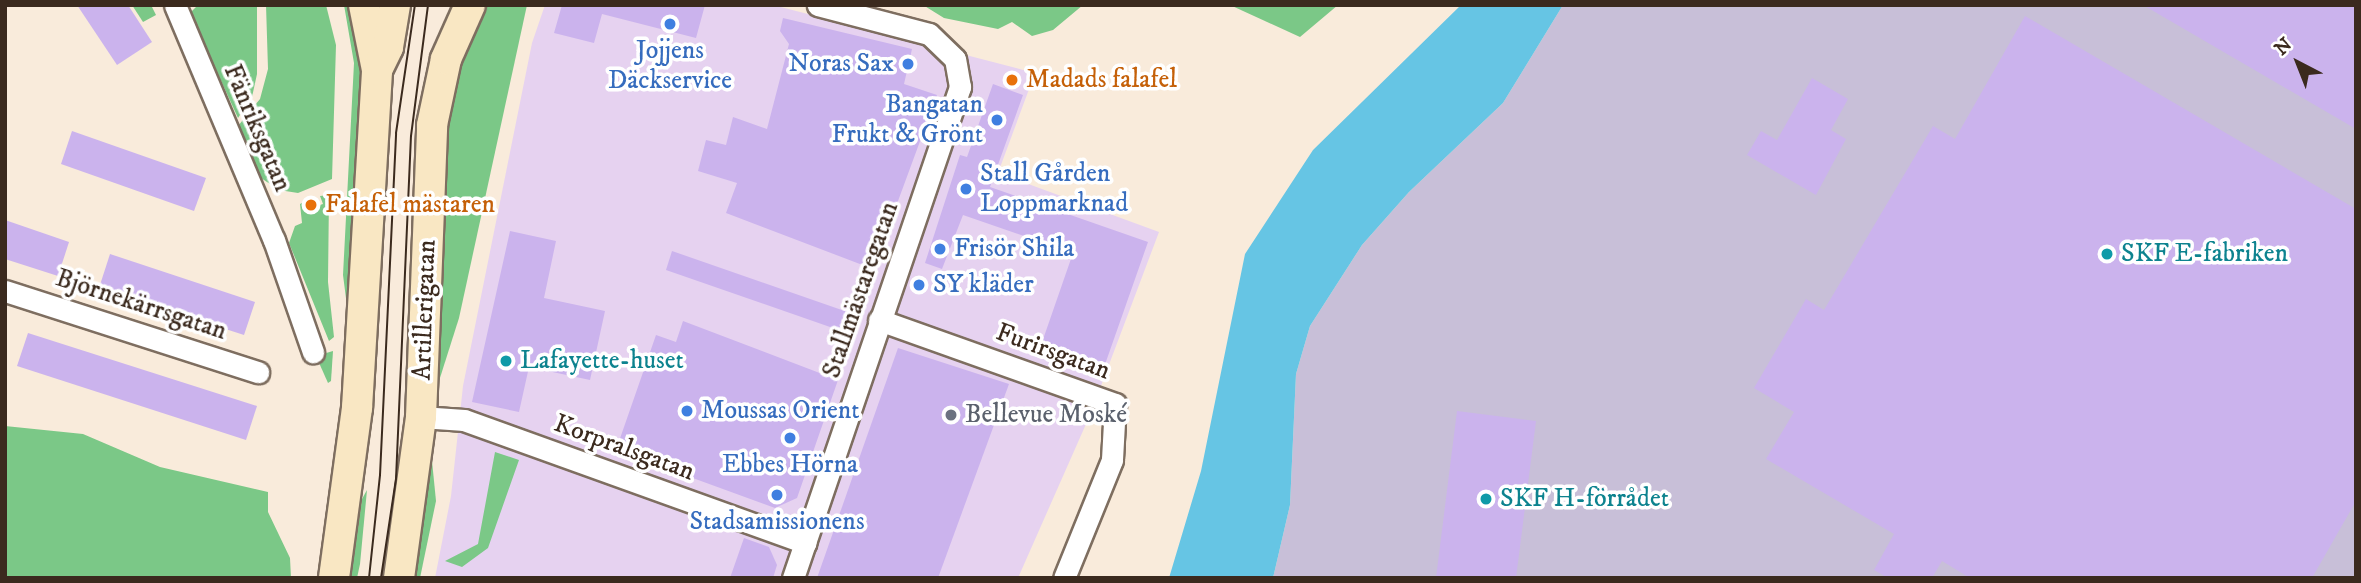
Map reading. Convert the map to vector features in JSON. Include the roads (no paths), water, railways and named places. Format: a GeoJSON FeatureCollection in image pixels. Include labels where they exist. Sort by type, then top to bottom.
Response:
{"type":"FeatureCollection","features":[{"type":"Feature","properties":{"kind":"main road"},"geometry":{"type":"LineString","coordinates":[[334,578],[357,408],[377,71],[365,5]]}},
{"type":"Feature","properties":{"kind":"main road"},"geometry":{"type":"LineString","coordinates":[[377,71],[388,47],[394,5]]}},
{"type":"Feature","properties":{"kind":"main road","name":"Artillerigatan"},"geometry":{"type":"LineString","coordinates":[[399,578],[421,417],[432,125],[446,59],[470,5]]}},
{"type":"Feature","properties":{"kind":"street","name":"Fänriksgatan"},"geometry":{"type":"LineString","coordinates":[[175,5],[274,240],[313,352]]}},
{"type":"Feature","properties":{"kind":"street","name":"Stallmästaregatan"},"geometry":{"type":"LineString","coordinates":[[793,578],[960,87],[955,59],[929,34],[818,5]]}},
{"type":"Feature","properties":{"kind":"street","name":"Björnekärrsgatan"},"geometry":{"type":"LineString","coordinates":[[5,291],[258,372]]}},
{"type":"Feature","properties":{"kind":"street","name":"Furirsgatan"},"geometry":{"type":"LineString","coordinates":[[879,320],[1115,404],[1112,460],[1064,578]]}},
{"type":"Feature","properties":{"kind":"street","name":"Korpralsgatan"},"geometry":{"type":"LineString","coordinates":[[421,417],[464,420],[805,543]]}},
{"type":"Feature","properties":{"kind":"water"},"geometry":{"type":"Polygon","coordinates":[[[1461,5],[1563,5],[1503,103],[1409,192],[1362,245],[1310,326],[1296,374],[1290,505],[1273,578],[1169,578],[1201,471],[1245,254],[1313,150],[1461,5]]]}},
{"type":"Feature","properties":{"kind":"tram line"},"geometry":{"type":"LineString","coordinates":[[369,578],[380,475],[396,133],[415,5]]}},
{"type":"Feature","properties":{"kind":"tram line"},"geometry":{"type":"LineString","coordinates":[[381,578],[396,479],[411,136],[428,5]]}},
{"type":"Feature","properties":{"kind":"place","name":"Jojjens Däckservice"},"geometry":{"type":"Point","coordinates":[670,24]}},
{"type":"Feature","properties":{"kind":"place","name":"Noras Sax"},"geometry":{"type":"Point","coordinates":[908,64]}},
{"type":"Feature","properties":{"kind":"place","name":"Madads falafel"},"geometry":{"type":"Point","coordinates":[1012,80]}},
{"type":"Feature","properties":{"kind":"place","name":"Bangatan Frukt & Grönt"},"geometry":{"type":"Point","coordinates":[997,120]}},
{"type":"Feature","properties":{"kind":"place","name":"Stall Gården Loppmarknad"},"geometry":{"type":"Point","coordinates":[966,189]}},
{"type":"Feature","properties":{"kind":"place","name":"Falafel mästaren"},"geometry":{"type":"Point","coordinates":[311,205]}},
{"type":"Feature","properties":{"kind":"place","name":"Frisör Shila"},"geometry":{"type":"Point","coordinates":[940,249]}},
{"type":"Feature","properties":{"kind":"place","name":"SKF E-fabriken"},"geometry":{"type":"Point","coordinates":[2107,254]}},
{"type":"Feature","properties":{"kind":"place","name":"SY kläder"},"geometry":{"type":"Point","coordinates":[919,285]}},
{"type":"Feature","properties":{"kind":"place","name":"Lafayette-huset"},"geometry":{"type":"Point","coordinates":[506,361]}},
{"type":"Feature","properties":{"kind":"place","name":"Moussas Orient"},"geometry":{"type":"Point","coordinates":[687,411]}},
{"type":"Feature","properties":{"kind":"place","name":"Bellevue Moské"},"geometry":{"type":"Point","coordinates":[951,415]}},
{"type":"Feature","properties":{"kind":"place","name":"Ebbes Hörna"},"geometry":{"type":"Point","coordinates":[790,438]}},
{"type":"Feature","properties":{"kind":"place","name":"Stadsamissionens"},"geometry":{"type":"Point","coordinates":[777,495]}},
{"type":"Feature","properties":{"kind":"place","name":"SKF H-förrådet"},"geometry":{"type":"Point","coordinates":[1486,499]}}]}
